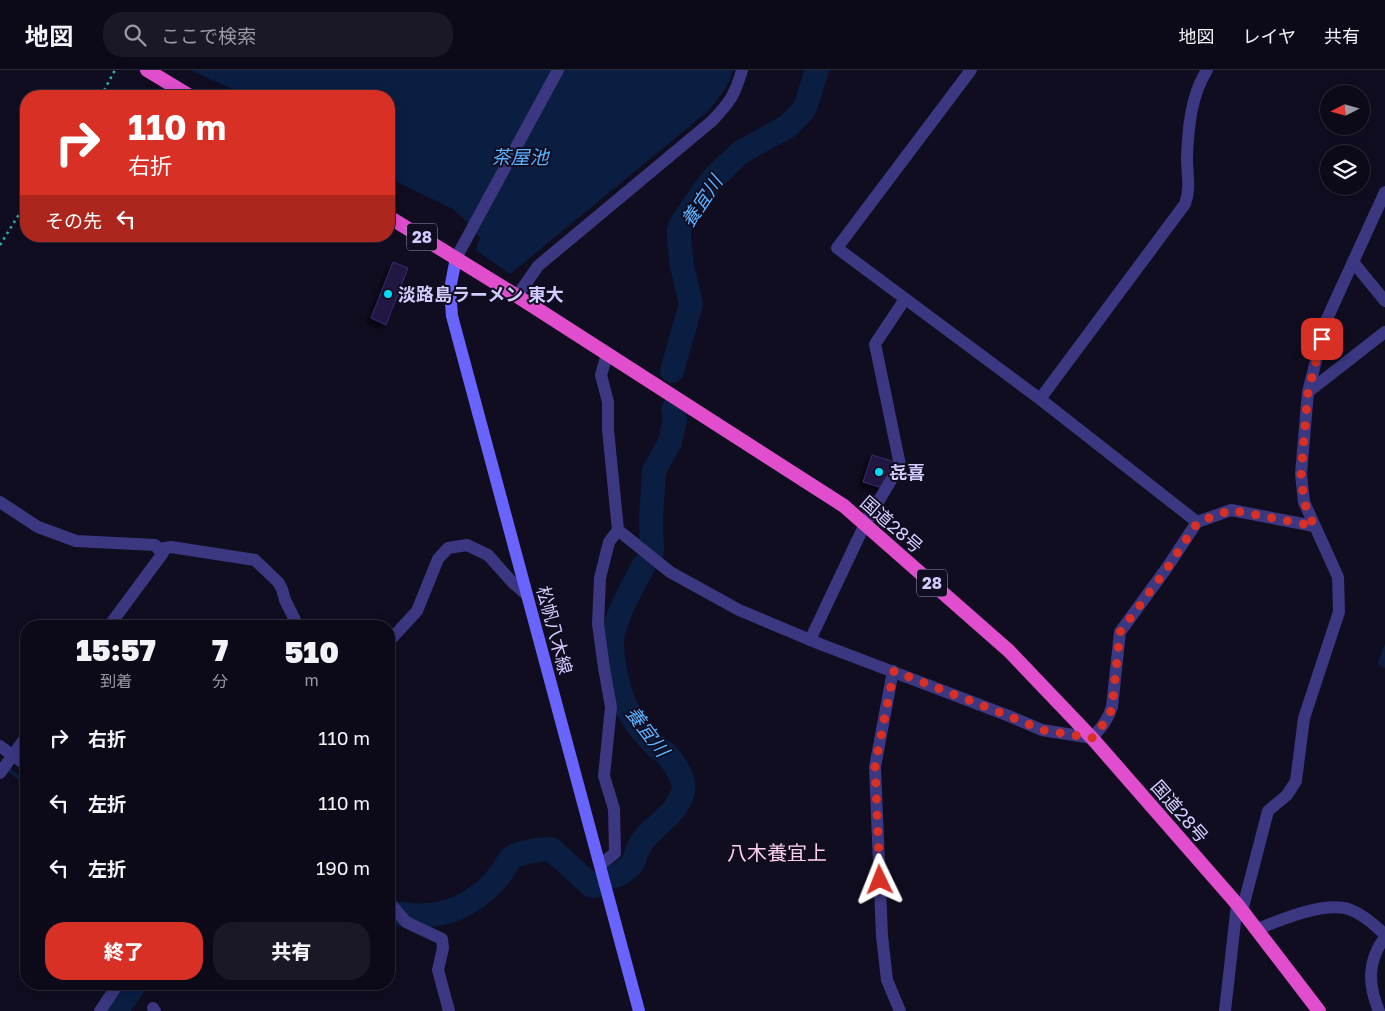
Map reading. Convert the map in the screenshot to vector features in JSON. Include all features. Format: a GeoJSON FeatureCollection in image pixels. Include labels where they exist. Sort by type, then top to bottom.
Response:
{"type":"FeatureCollection","features":[{"type":"Feature","properties":{"kind":"highway"},"geometry":{"type":"LineString","coordinates":[[147,70],[180,90]]}},
{"type":"Feature","properties":{"kind":"highway","name":"国道28号"},"geometry":{"type":"LineString","coordinates":[[395,221],[518,296],[844,506],[1009,652],[1092,738],[1240,908],[1319,1011]]}},
{"type":"Feature","properties":{"kind":"main road","name":"松帆八木線"},"geometry":{"type":"LineString","coordinates":[[456,258],[450,289],[452,316],[639,1011]]}},
{"type":"Feature","properties":{"kind":"street"},"geometry":{"type":"LineString","coordinates":[[456,258],[558,70]]}},
{"type":"Feature","properties":{"kind":"street"},"geometry":{"type":"LineString","coordinates":[[518,296],[538,266],[712,121],[729,103],[742,70]]}},
{"type":"Feature","properties":{"kind":"street"},"geometry":{"type":"LineString","coordinates":[[972,70],[837,248],[1040,399],[1198,522]]}},
{"type":"Feature","properties":{"kind":"street"},"geometry":{"type":"LineString","coordinates":[[1040,399],[1185,204],[1189,193],[1187,159],[1189,128],[1198,83],[1207,70]]}},
{"type":"Feature","properties":{"kind":"street"},"geometry":{"type":"LineString","coordinates":[[1225,1011],[1240,908],[1268,811],[1287,795],[1296,781],[1304,718],[1339,612],[1338,577],[1304,502],[1301,474],[1308,392],[1326,321],[1385,192]]}},
{"type":"Feature","properties":{"kind":"street"},"geometry":{"type":"LineString","coordinates":[[1353,262],[1385,301]]}},
{"type":"Feature","properties":{"kind":"street"},"geometry":{"type":"LineString","coordinates":[[810,640],[865,524],[900,465],[875,344],[905,299]]}},
{"type":"Feature","properties":{"kind":"street"},"geometry":{"type":"LineString","coordinates":[[1308,392],[1385,332]]}},
{"type":"Feature","properties":{"kind":"street"},"geometry":{"type":"LineString","coordinates":[[600,865],[615,853],[614,809],[604,776],[611,707],[598,624],[600,578],[609,542],[618,530],[608,430],[608,402],[602,375],[607,354]]}},
{"type":"Feature","properties":{"kind":"street"},"geometry":{"type":"LineString","coordinates":[[0,502],[38,527],[76,541],[154,545],[163,553],[113,620]]}},
{"type":"Feature","properties":{"kind":"street"},"geometry":{"type":"LineString","coordinates":[[618,530],[670,572],[740,610],[810,640],[1042,730],[1092,738],[1109,717],[1112,707],[1120,632],[1166,570],[1198,522],[1231,510],[1314,526]]}},
{"type":"Feature","properties":{"kind":"street"},"geometry":{"type":"LineString","coordinates":[[395,635],[418,611],[438,559],[448,548],[467,545],[488,554],[513,583],[526,594]]}},
{"type":"Feature","properties":{"kind":"street"},"geometry":{"type":"LineString","coordinates":[[158,549],[171,547],[255,560],[278,582],[282,589],[284,600],[295,620]]}},
{"type":"Feature","properties":{"kind":"street"},"geometry":{"type":"LineString","coordinates":[[894,671],[875,766],[882,936],[887,980],[900,1011]]}},
{"type":"Feature","properties":{"kind":"street"},"geometry":{"type":"LineString","coordinates":[[0,774],[20,745]]}},
{"type":"Feature","properties":{"kind":"street"},"geometry":{"type":"LineString","coordinates":[[0,746],[11,758],[20,762]]}},
{"type":"Feature","properties":{"kind":"street"},"geometry":{"type":"LineString","coordinates":[[1256,930],[1297,913],[1328,908],[1349,909],[1374,925],[1385,936],[1379,945],[1370,973],[1372,994],[1379,1011]]}},
{"type":"Feature","properties":{"kind":"street"},"geometry":{"type":"LineString","coordinates":[[395,911],[406,922],[442,939],[443,948],[438,970],[449,1011]]}},
{"type":"Feature","properties":{"kind":"street"},"geometry":{"type":"LineString","coordinates":[[100,1011],[114,990]]}},
{"type":"Feature","properties":{"kind":"path"},"geometry":{"type":"LineString","coordinates":[[104,90],[115,70]]}},
{"type":"Feature","properties":{"kind":"path"},"geometry":{"type":"LineString","coordinates":[[0,245],[20,213]]}},
{"type":"Feature","properties":{"kind":"water","name":"茶屋池"},"geometry":{"type":"Polygon","coordinates":[[[190,70],[733,70],[723,92],[707,112],[510,274],[476,250],[480,238],[453,209],[395,181],[395,90],[232,90],[190,70]]]}},
{"type":"Feature","properties":{"kind":"water"},"geometry":{"type":"Polygon","coordinates":[[[1385,644],[1385,668],[1378,665],[1378,663],[1385,644]]]}},
{"type":"Feature","properties":{"kind":"building"},"geometry":{"type":"Polygon","coordinates":[[[393,262],[408,268],[386,325],[371,318],[393,262]]]}},
{"type":"Feature","properties":{"kind":"building","name":"㐂喜"},"geometry":{"type":"Polygon","coordinates":[[[872,455],[895,462],[886,489],[863,482],[872,455]]]}},
{"type":"Feature","properties":{"kind":"waterway","name":"養宜川"},"geometry":{"type":"LineString","coordinates":[[672,371],[691,304],[682,266],[679,229],[711,181],[726,166],[741,152],[788,126],[802,112],[817,70]]}},
{"type":"Feature","properties":{"kind":"waterway","name":"養宜川"},"geometry":{"type":"LineString","coordinates":[[652,552],[651,519],[654,471],[670,442],[675,419],[673,409]]}},
{"type":"Feature","properties":{"kind":"waterway","name":"養宜川"},"geometry":{"type":"LineString","coordinates":[[615,876],[629,867],[644,839],[676,807],[684,788],[679,772],[673,763],[647,737],[627,709],[621,693],[612,651],[613,634],[622,607],[644,565]]}},
{"type":"Feature","properties":{"kind":"waterway"},"geometry":{"type":"LineString","coordinates":[[6,768],[20,778]]}},
{"type":"Feature","properties":{"kind":"waterway","name":"養宜川"},"geometry":{"type":"LineString","coordinates":[[395,913],[432,915],[456,909],[468,903],[492,884],[514,856],[536,850],[551,849],[594,886]]}},
{"type":"Feature","properties":{"kind":"waterway","name":"養宜川"},"geometry":{"type":"LineString","coordinates":[[116,1011],[131,990]]}},
{"type":"Feature","properties":{"kind":"place","name":"淡路島ラーメン 東大"},"geometry":{"type":"Point","coordinates":[388,294]}},
{"type":"Feature","properties":{"kind":"place","name":"㐂喜"},"geometry":{"type":"Point","coordinates":[879,472]}},
{"type":"Feature","properties":{"kind":"district","name":"八木養宜上"},"geometry":{"type":"Point","coordinates":[777,852]}},
{"type":"Feature","properties":{"kind":"route"},"geometry":{"type":"LineString","coordinates":[[880,880],[875,766],[894,671],[1042,730],[1092,738],[1109,717],[1112,707],[1117,642],[1120,632],[1166,570],[1198,522],[1231,510],[1314,526],[1304,502],[1301,474],[1308,392],[1322,339]]}}]}
